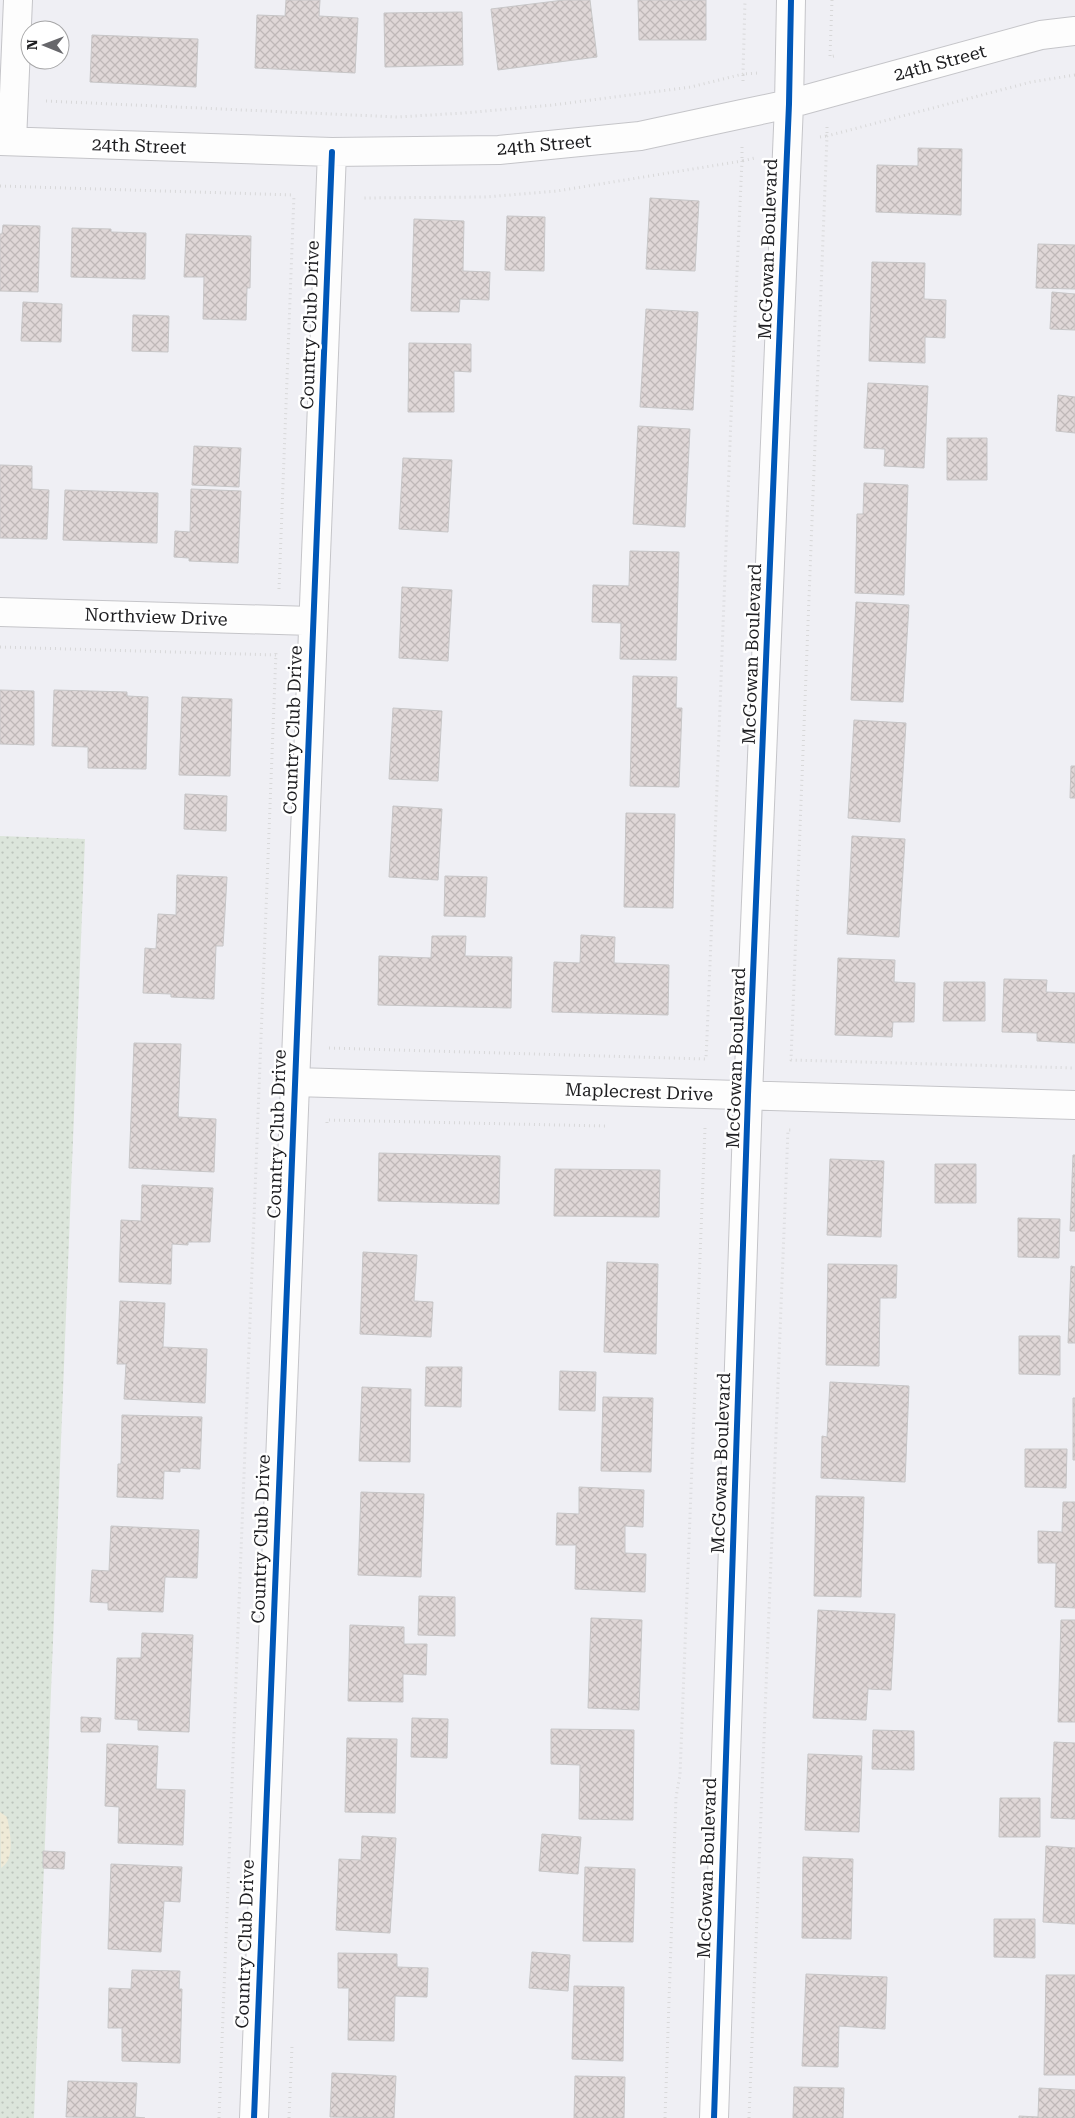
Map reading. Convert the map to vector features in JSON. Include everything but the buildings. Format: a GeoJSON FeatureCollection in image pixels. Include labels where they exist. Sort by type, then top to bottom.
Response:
{"type":"FeatureCollection","features":[{"type":"Feature","properties":{"kind":"street"},"geometry":{"type":"LineString","coordinates":[[6,141],[18,0]]}},
{"type":"Feature","properties":{"kind":"street","name":"McGowan Boulevard"},"geometry":{"type":"LineString","coordinates":[[714,2118],[748,1095],[789,104],[791,0]]}},
{"type":"Feature","properties":{"kind":"street","name":"24th Street"},"geometry":{"type":"LineString","coordinates":[[6,141],[332,152],[499,150],[640,136],[789,104],[1041,35],[1075,31]]}},
{"type":"Feature","properties":{"kind":"street","name":"Country Club Drive"},"geometry":{"type":"LineString","coordinates":[[254,2118],[332,152]]}},
{"type":"Feature","properties":{"kind":"street","name":"Northview Drive"},"geometry":{"type":"LineString","coordinates":[[0,612],[312,622]]}},
{"type":"Feature","properties":{"kind":"street","name":"Maplecrest Drive"},"geometry":{"type":"LineString","coordinates":[[294,1082],[1075,1105]]}},
{"type":"Feature","properties":{"kind":"path"},"geometry":{"type":"LineString","coordinates":[[47,93],[46,101],[396,117],[464,114],[553,106],[691,87],[743,74],[745,0]]}},
{"type":"Feature","properties":{"kind":"path"},"geometry":{"type":"LineString","coordinates":[[830,57],[832,0]]}},
{"type":"Feature","properties":{"kind":"path"},"geometry":{"type":"LineString","coordinates":[[812,139],[1031,82],[1075,75]]}},
{"type":"Feature","properties":{"kind":"path"},"geometry":{"type":"LineString","coordinates":[[828,118],[791,1060],[1075,1068]]}},
{"type":"Feature","properties":{"kind":"path"},"geometry":{"type":"LineString","coordinates":[[330,1039],[329,1048],[706,1059],[719,743],[729,422],[742,144]]}},
{"type":"Feature","properties":{"kind":"path"},"geometry":{"type":"LineString","coordinates":[[357,198],[486,197],[557,191],[756,158]]}},
{"type":"Feature","properties":{"kind":"path"},"geometry":{"type":"LineString","coordinates":[[0,186],[301,195]]}},
{"type":"Feature","properties":{"kind":"path"},"geometry":{"type":"LineString","coordinates":[[278,596],[294,195]]}},
{"type":"Feature","properties":{"kind":"path"},"geometry":{"type":"LineString","coordinates":[[363,198],[363,208]]}},
{"type":"Feature","properties":{"kind":"path"},"geometry":{"type":"LineString","coordinates":[[0,647],[311,656]]}},
{"type":"Feature","properties":{"kind":"path"},"geometry":{"type":"LineString","coordinates":[[219,2118],[276,649]]}},
{"type":"Feature","properties":{"kind":"path"},"geometry":{"type":"LineString","coordinates":[[327,1130],[327,1120],[616,1126]]}},
{"type":"Feature","properties":{"kind":"path"},"geometry":{"type":"LineString","coordinates":[[665,2118],[676,1797],[680,1775],[705,1128],[695,1128]]}},
{"type":"Feature","properties":{"kind":"path"},"geometry":{"type":"LineString","coordinates":[[749,2118],[788,1130],[798,1130]]}},
{"type":"Feature","properties":{"kind":"path"},"geometry":{"type":"LineString","coordinates":[[289,2118],[292,2038]]}},
{"type":"Feature","properties":{"kind":"shaded area"},"geometry":{"type":"Polygon","coordinates":[[[0,836],[85,839],[34,2118],[0,2118],[0,836]]]}},
{"type":"Feature","properties":{"kind":"sand"},"geometry":{"type":"Polygon","coordinates":[[[0,1812],[7,1817],[11,1845],[9,1858],[1,1868],[0,1812]]]}},
{"type":"Feature","properties":{"kind":"cycle path"},"geometry":{"type":"LineString","coordinates":[[714,2118],[748,1095],[789,104],[791,0]]}},
{"type":"Feature","properties":{"kind":"cycle path"},"geometry":{"type":"LineString","coordinates":[[254,2118],[332,152]]}}]}
